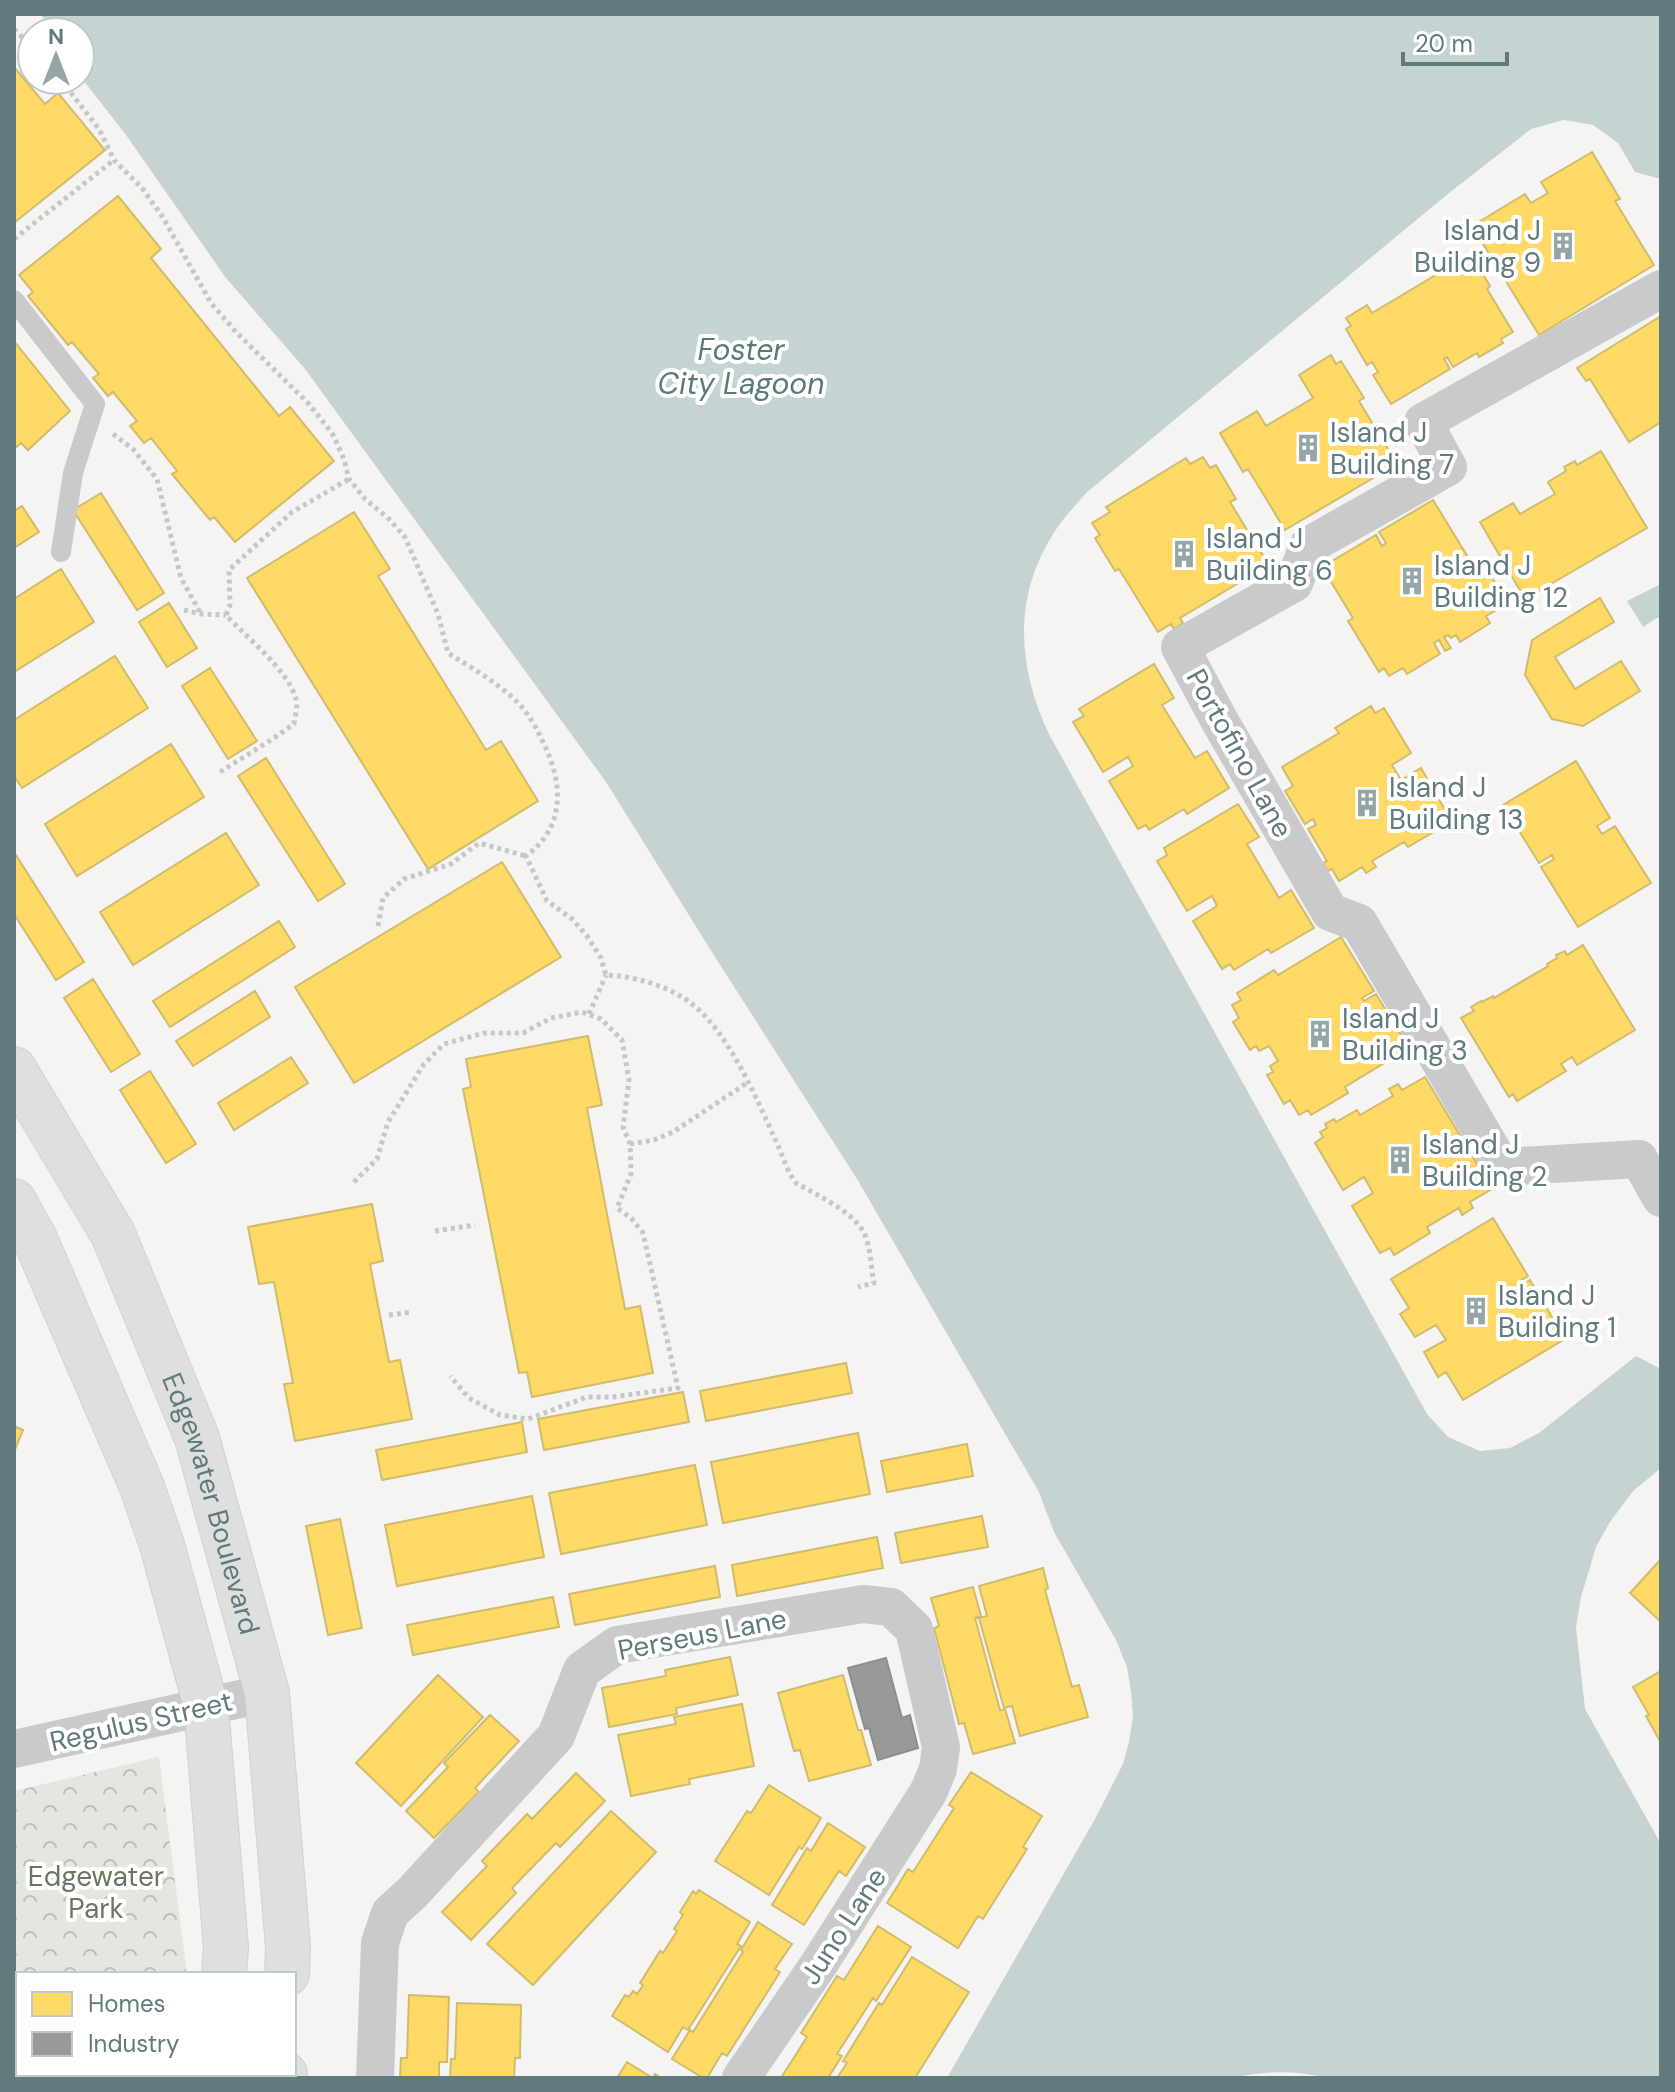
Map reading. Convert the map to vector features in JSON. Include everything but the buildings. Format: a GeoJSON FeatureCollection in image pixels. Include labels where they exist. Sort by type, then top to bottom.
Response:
{"type":"FeatureCollection","features":[{"type":"Feature","properties":{"kind":"main road","name":"Edgewater Boulevard"},"geometry":{"type":"LineString","coordinates":[[14,1069],[113,1234],[197,1438],[267,1693],[288,1947],[287,1972]]}},
{"type":"Feature","properties":{"kind":"main road","name":"Edgewater Boulevard"},"geometry":{"type":"LineString","coordinates":[[14,1201],[25,1244],[142,1487],[162,1545],[206,1706],[226,1947],[224,1972]]}},
{"type":"Feature","properties":{"kind":"street","name":"Portofino Lane"},"geometry":{"type":"LineString","coordinates":[[1650,1151],[1502,1167],[1359,923],[1330,912],[1180,647],[1294,583],[1308,546],[1448,467],[1423,422],[1661,289]]}},
{"type":"Feature","properties":{"kind":"street"},"geometry":{"type":"LineString","coordinates":[[1650,1151],[1661,1198]]}},
{"type":"Feature","properties":{"kind":"street","name":"Perseus Lane"},"geometry":{"type":"LineString","coordinates":[[375,2078],[380,1943],[390,1913],[556,1736],[582,1670],[617,1645],[863,1604],[891,1607],[914,1629],[941,1747],[938,1769]]}},
{"type":"Feature","properties":{"kind":"street","name":"Regulus Street"},"geometry":{"type":"LineString","coordinates":[[14,1749],[267,1693]]}},
{"type":"Feature","properties":{"kind":"street","name":"Juno Lane"},"geometry":{"type":"LineString","coordinates":[[741,2078],[849,1918],[929,1791],[938,1769]]}},
{"type":"Feature","properties":{"kind":"lane"},"geometry":{"type":"LineString","coordinates":[[14,300],[95,404],[73,473],[61,552]]}},
{"type":"Feature","properties":{"kind":"path"},"geometry":{"type":"LineString","coordinates":[[75,96],[99,129],[114,160],[142,188],[162,216],[211,303],[308,403],[332,433],[349,479],[405,537],[438,614],[448,653],[514,699],[533,722],[557,778],[556,815],[537,848],[526,856]]}},
{"type":"Feature","properties":{"kind":"path"},"geometry":{"type":"LineString","coordinates":[[14,239],[114,160]]}},
{"type":"Feature","properties":{"kind":"path"},"geometry":{"type":"LineString","coordinates":[[90,421],[133,449],[157,479],[181,578],[201,614]]}},
{"type":"Feature","properties":{"kind":"path"},"geometry":{"type":"LineString","coordinates":[[226,615],[230,605],[229,570],[292,512],[349,479]]}},
{"type":"Feature","properties":{"kind":"path"},"geometry":{"type":"LineString","coordinates":[[184,610],[226,615],[276,666],[288,681],[297,701],[294,724],[220,772]]}},
{"type":"Feature","properties":{"kind":"path"},"geometry":{"type":"LineString","coordinates":[[378,926],[383,898],[404,879],[451,864],[479,843],[526,856],[547,901],[572,919],[601,958],[606,975],[589,1014]]}},
{"type":"Feature","properties":{"kind":"path"},"geometry":{"type":"LineString","coordinates":[[606,975],[624,976],[658,986],[691,1002],[716,1028],[796,1183],[846,1213],[861,1226],[867,1238],[874,1283],[858,1287]]}},
{"type":"Feature","properties":{"kind":"path"},"geometry":{"type":"LineString","coordinates":[[354,1182],[377,1159],[388,1122],[424,1064],[444,1044],[484,1033],[523,1033],[551,1018],[582,1012],[601,1019],[622,1040],[629,1080],[623,1127],[630,1144],[631,1174],[617,1208],[631,1218],[643,1233],[678,1388],[613,1397],[587,1397],[528,1419],[500,1415],[469,1398],[450,1376]]}},
{"type":"Feature","properties":{"kind":"path"},"geometry":{"type":"LineString","coordinates":[[630,1144],[654,1140],[673,1132],[747,1083]]}},
{"type":"Feature","properties":{"kind":"path"},"geometry":{"type":"LineString","coordinates":[[435,1231],[475,1225]]}},
{"type":"Feature","properties":{"kind":"path"},"geometry":{"type":"LineString","coordinates":[[389,1315],[412,1312]]}},
{"type":"Feature","properties":{"kind":"green space","name":"Edgewater Park"},"geometry":{"type":"Polygon","coordinates":[[[159,1757],[187,1972],[16,1972],[16,2076],[180,2078],[14,2078],[14,1791],[159,1757]]]}},
{"type":"Feature","properties":{"kind":"water","name":"Foster City Lagoon"},"geometry":{"type":"Polygon","coordinates":[[[1661,14],[1661,179],[1635,172],[1618,143],[1593,125],[1564,120],[1531,129],[1086,493],[1062,521],[1046,547],[1034,573],[1024,627],[1030,681],[1050,736],[1427,1414],[1448,1437],[1480,1451],[1510,1448],[1539,1433],[1636,1356],[1661,1369],[1661,1468],[1633,1491],[1596,1547],[1581,1597],[1576,1627],[1585,1709],[1661,1844],[1661,2078],[1326,2078],[1279,2072],[1232,2078],[947,2078],[1095,1819],[1123,1764],[1133,1716],[1127,1667],[1116,1640],[1054,1532],[1039,1492],[857,1179],[606,782],[305,369],[226,278],[96,96],[96,16],[42,16],[1661,14]]]}},
{"type":"Feature","properties":{"kind":"water"},"geometry":{"type":"Polygon","coordinates":[[[1661,584],[1661,618],[1643,627],[1627,601],[1661,584]]]}},
{"type":"Feature","properties":{"kind":"place","name":"Island J Building 9"},"geometry":{"type":"Point","coordinates":[1563,246]}},
{"type":"Feature","properties":{"kind":"place","name":"Island J Building 7"},"geometry":{"type":"Point","coordinates":[1308,448]}},
{"type":"Feature","properties":{"kind":"place","name":"Island J Building 6"},"geometry":{"type":"Point","coordinates":[1184,554]}},
{"type":"Feature","properties":{"kind":"place","name":"Island J Building 12"},"geometry":{"type":"Point","coordinates":[1412,581]}},
{"type":"Feature","properties":{"kind":"place","name":"Island J Building 13"},"geometry":{"type":"Point","coordinates":[1367,803]}},
{"type":"Feature","properties":{"kind":"place","name":"Island J Building 3"},"geometry":{"type":"Point","coordinates":[1320,1034]}},
{"type":"Feature","properties":{"kind":"place","name":"Island J Building 2"},"geometry":{"type":"Point","coordinates":[1400,1160]}},
{"type":"Feature","properties":{"kind":"place","name":"Island J Building 1"},"geometry":{"type":"Point","coordinates":[1476,1311]}}]}
